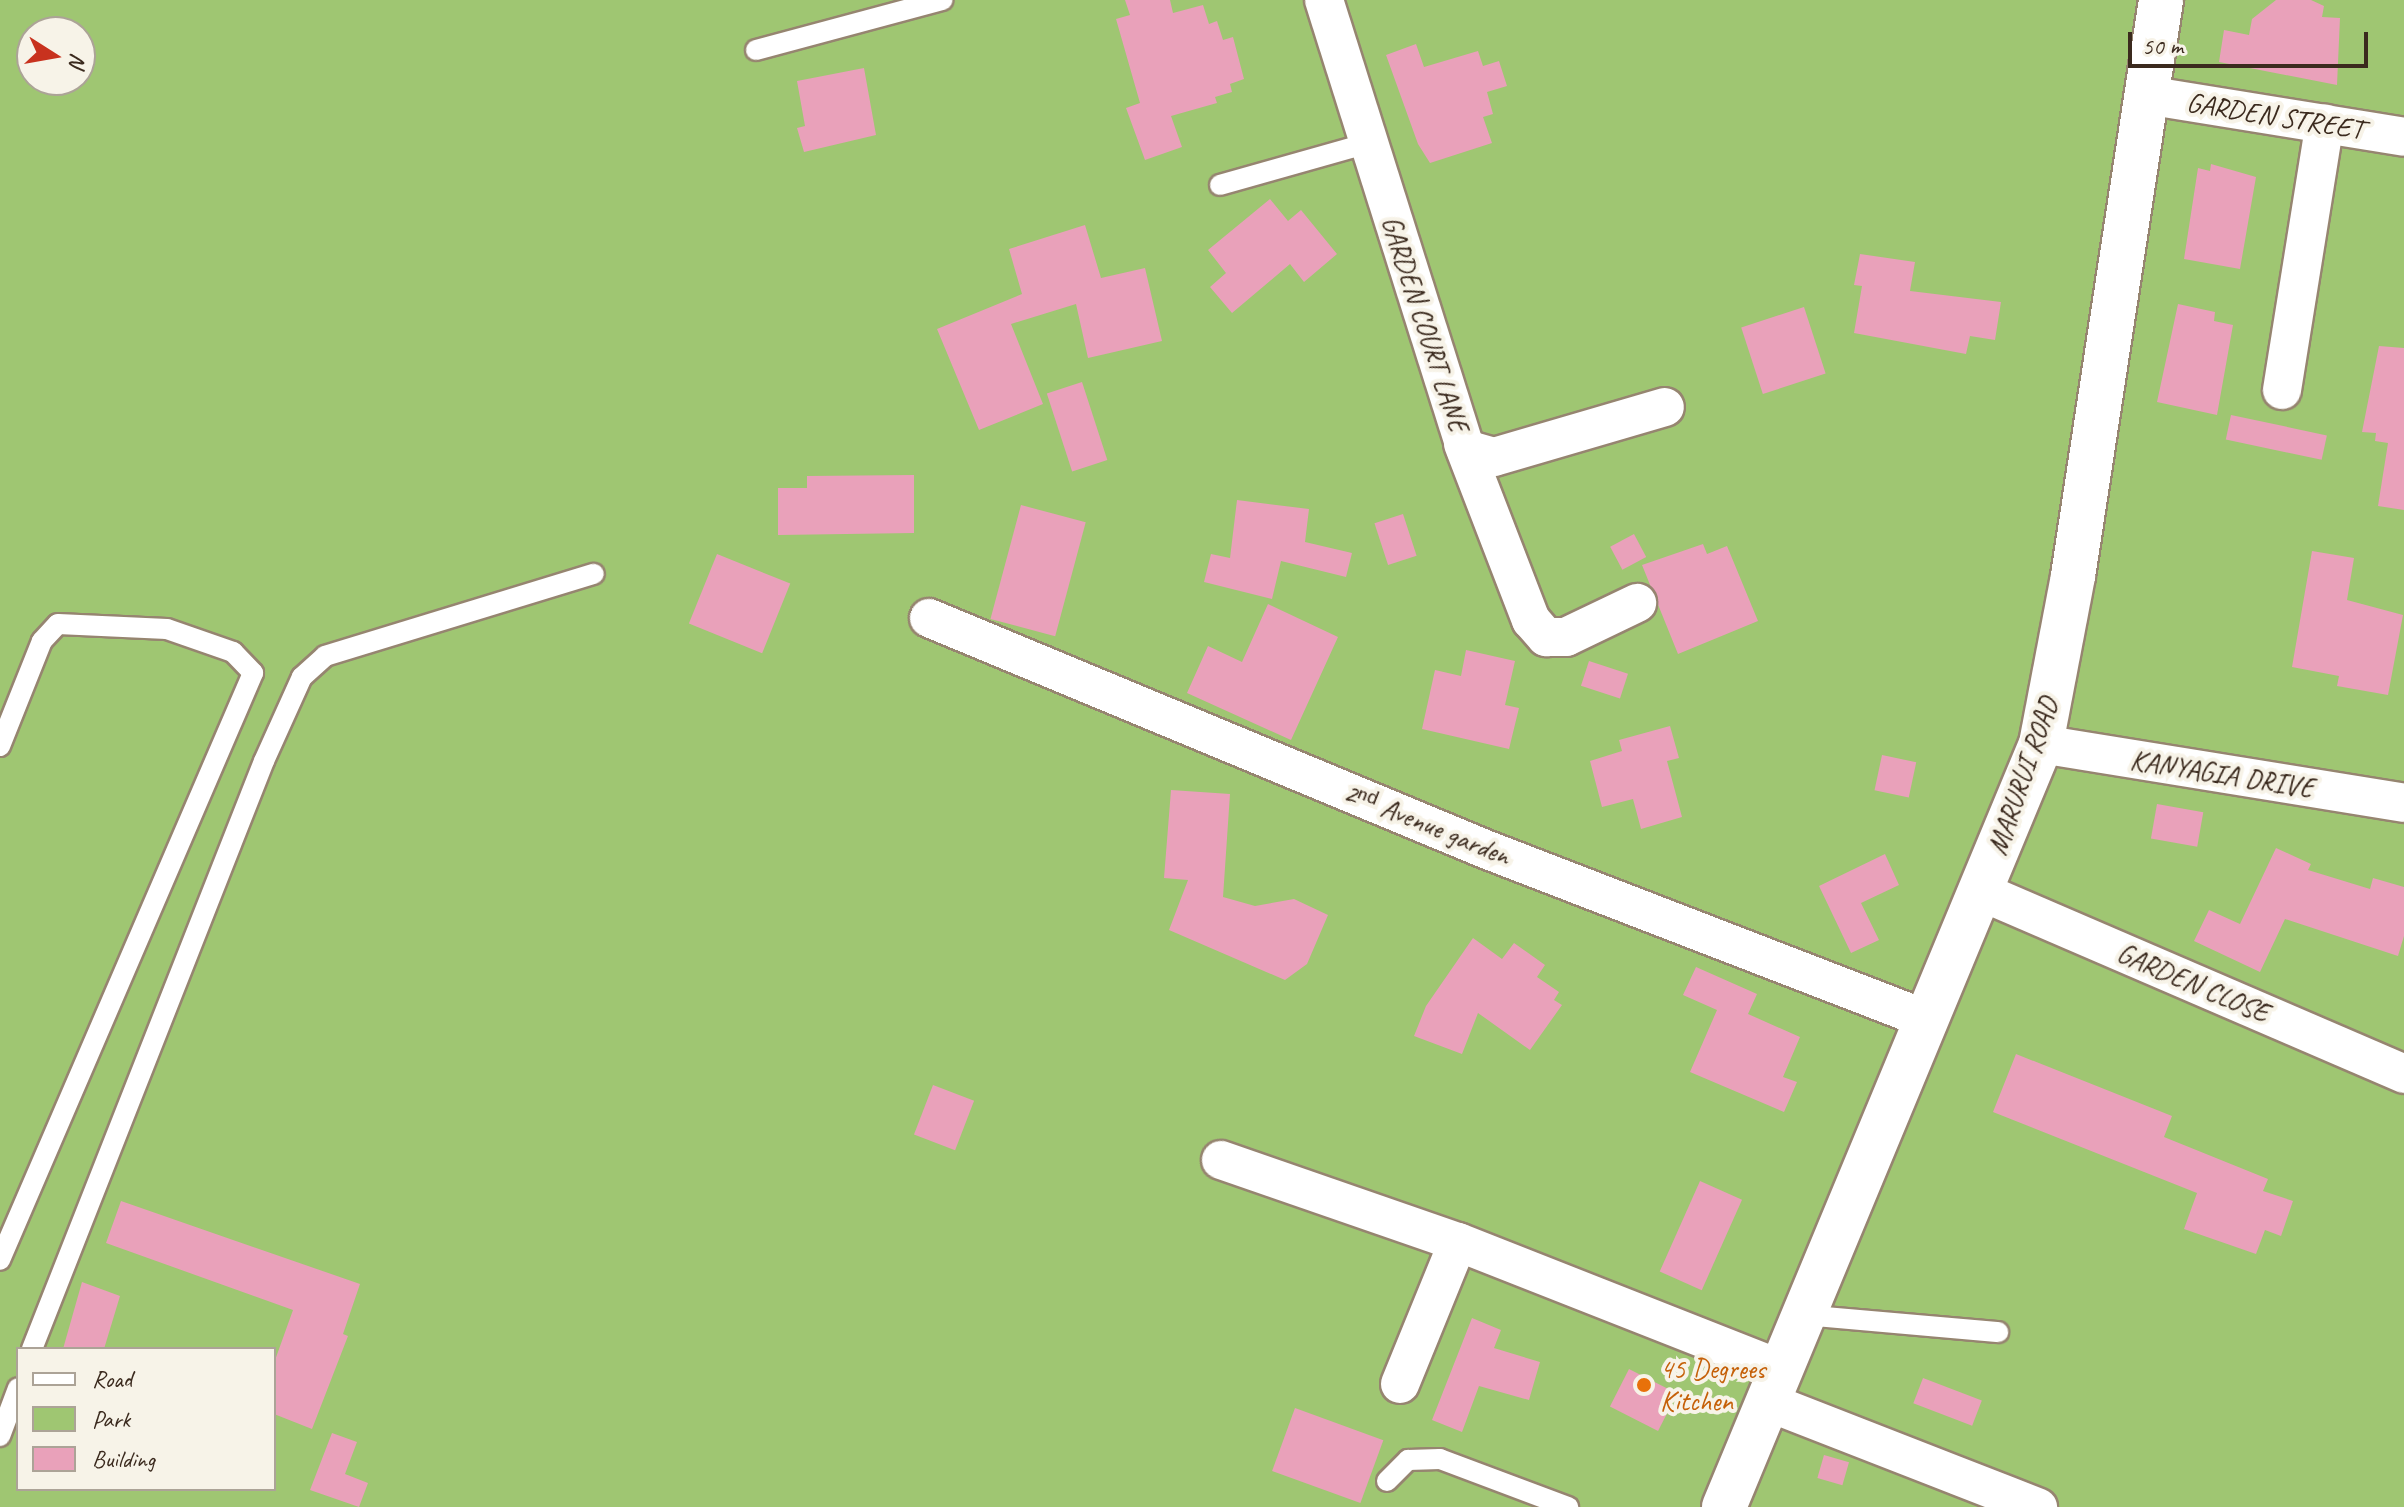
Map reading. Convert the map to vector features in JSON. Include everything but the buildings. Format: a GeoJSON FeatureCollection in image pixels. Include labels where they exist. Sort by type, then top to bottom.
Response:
{"type":"FeatureCollection","features":[{"type":"Feature","properties":{"kind":"street","name":"GARDEN COURT LANE"},"geometry":{"type":"LineString","coordinates":[[1324,0],[1463,444],[1480,456],[1494,457],[1665,407]]}},
{"type":"Feature","properties":{"kind":"street","name":"MARURUI ROAD"},"geometry":{"type":"LineString","coordinates":[[1724,1507],[2041,744],[2073,576],[2161,0]]}},
{"type":"Feature","properties":{"kind":"street","name":"GARDEN STREET"},"geometry":{"type":"LineString","coordinates":[[2146,95],[2404,137]]}},
{"type":"Feature","properties":{"kind":"street"},"geometry":{"type":"LineString","coordinates":[[2282,390],[2325,123]]}},
{"type":"Feature","properties":{"kind":"street"},"geometry":{"type":"LineString","coordinates":[[1463,444],[1531,620],[1546,637],[1566,637],[1637,603]]}},
{"type":"Feature","properties":{"kind":"street","name":"2ⁿᵈ Avenue garden"},"geometry":{"type":"LineString","coordinates":[[929,618],[1485,849],[1928,1020]]}},
{"type":"Feature","properties":{"kind":"street","name":"KANYAGIA DRIVE"},"geometry":{"type":"LineString","coordinates":[[2041,744],[2404,803]]}},
{"type":"Feature","properties":{"kind":"street","name":"GARDEN CLOSE"},"geometry":{"type":"LineString","coordinates":[[1982,892],[2404,1074]]}},
{"type":"Feature","properties":{"kind":"street"},"geometry":{"type":"LineString","coordinates":[[1221,1160],[1458,1242],[2038,1507]]}},
{"type":"Feature","properties":{"kind":"street"},"geometry":{"type":"LineString","coordinates":[[1400,1384],[1458,1242]]}},
{"type":"Feature","properties":{"kind":"lane"},"geometry":{"type":"LineString","coordinates":[[756,50],[942,0]]}},
{"type":"Feature","properties":{"kind":"lane"},"geometry":{"type":"LineString","coordinates":[[1220,185],[1368,143]]}},
{"type":"Feature","properties":{"kind":"lane"},"geometry":{"type":"LineString","coordinates":[[33,1347],[258,775],[302,677],[325,656],[594,574]]}},
{"type":"Feature","properties":{"kind":"lane"},"geometry":{"type":"LineString","coordinates":[[0,746],[42,641],[58,624],[167,629],[233,652],[253,673],[0,1260]]}},
{"type":"Feature","properties":{"kind":"lane"},"geometry":{"type":"LineString","coordinates":[[1803,1315],[1998,1332]]}},
{"type":"Feature","properties":{"kind":"lane"},"geometry":{"type":"LineString","coordinates":[[0,1436],[16,1393]]}},
{"type":"Feature","properties":{"kind":"lane"},"geometry":{"type":"LineString","coordinates":[[1387,1481],[1408,1460],[1440,1459],[1568,1507]]}},
{"type":"Feature","properties":{"kind":"green space"},"geometry":{"type":"Polygon","coordinates":[[[0,0],[2404,0],[2404,1507],[0,1507],[0,0]]]}},
{"type":"Feature","properties":{"kind":"place","name":"45 Degrees Kitchen"},"geometry":{"type":"Point","coordinates":[1644,1385]}}]}
